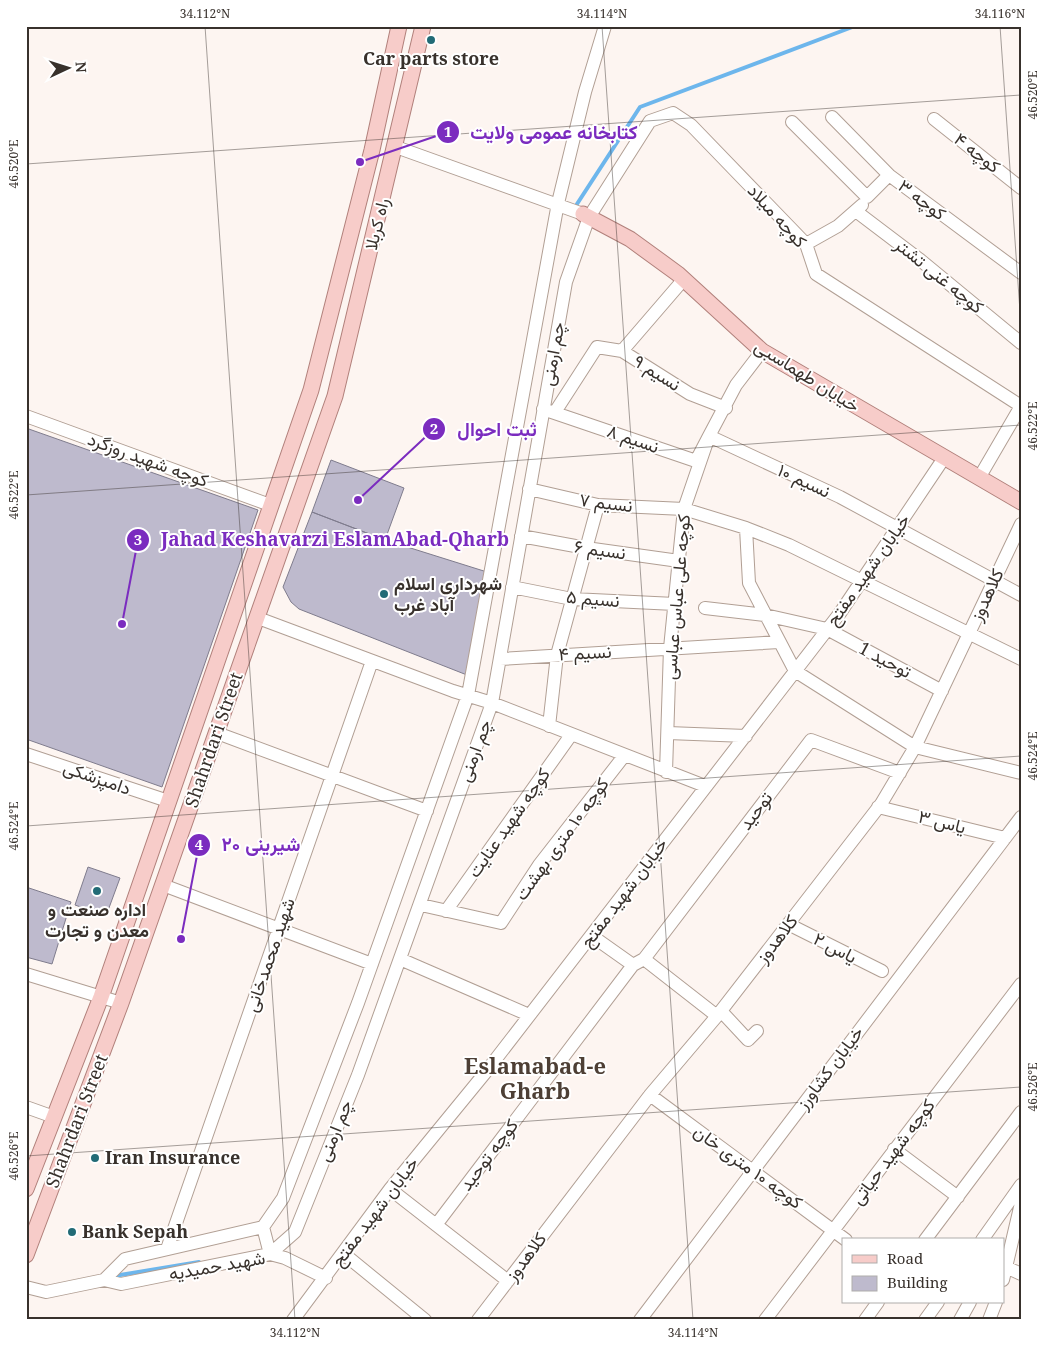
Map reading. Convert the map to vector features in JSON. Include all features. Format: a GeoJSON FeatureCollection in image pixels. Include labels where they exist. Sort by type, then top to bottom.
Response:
{"type":"FeatureCollection","features":[{"type":"Feature","properties":{"kind":"main road","name":"راه کربلا"},"geometry":{"type":"LineString","coordinates":[[303,413],[372,150],[399,26]]}},
{"type":"Feature","properties":{"kind":"main road","name":"راه کربلا"},"geometry":{"type":"LineString","coordinates":[[327,421],[342,368],[396,148],[423,26]]}},
{"type":"Feature","properties":{"kind":"main road","name":"خیابان طهماسبی"},"geometry":{"type":"LineString","coordinates":[[586,215],[630,240],[684,279],[762,351],[1021,502]]}},
{"type":"Feature","properties":{"kind":"main road"},"geometry":{"type":"LineString","coordinates":[[318,361],[342,368]]}},
{"type":"Feature","properties":{"kind":"main road"},"geometry":{"type":"LineString","coordinates":[[303,413],[327,421]]}},
{"type":"Feature","properties":{"kind":"main road","name":"Shahrdari Street"},"geometry":{"type":"LineString","coordinates":[[26,1189],[100,997],[303,413]]}},
{"type":"Feature","properties":{"kind":"main road","name":"Shahrdari Street"},"geometry":{"type":"LineString","coordinates":[[26,1255],[121,1003],[327,421]]}},
{"type":"Feature","properties":{"kind":"street","name":"چم ارمنی"},"geometry":{"type":"LineString","coordinates":[[262,1227],[283,1198],[372,964],[468,695],[561,204],[585,92],[605,26]]}},
{"type":"Feature","properties":{"kind":"street","name":"کوچه میلاد"},"geometry":{"type":"LineString","coordinates":[[586,215],[650,121],[673,113],[691,125],[806,244],[816,274],[1021,406]]}},
{"type":"Feature","properties":{"kind":"street","name":"کوچه ۳"},"geometry":{"type":"LineString","coordinates":[[832,117],[889,175],[1021,273]]}},
{"type":"Feature","properties":{"kind":"street","name":"کوچه ۴"},"geometry":{"type":"LineString","coordinates":[[934,119],[1021,188]]}},
{"type":"Feature","properties":{"kind":"street"},"geometry":{"type":"LineString","coordinates":[[792,122],[868,197]]}},
{"type":"Feature","properties":{"kind":"street"},"geometry":{"type":"LineString","coordinates":[[396,148],[561,204],[586,215]]}},
{"type":"Feature","properties":{"kind":"street"},"geometry":{"type":"LineString","coordinates":[[806,244],[838,226],[857,212],[889,175]]}},
{"type":"Feature","properties":{"kind":"street","name":"کوچه غنی تشتر"},"geometry":{"type":"LineString","coordinates":[[857,212],[919,259],[1021,342]]}},
{"type":"Feature","properties":{"kind":"street","name":"چم ارمنی"},"geometry":{"type":"LineString","coordinates":[[270,1254],[295,1232],[358,1075],[421,905],[492,703],[529,489],[549,411],[566,282],[586,215]]}},
{"type":"Feature","properties":{"kind":"street","name":"نسیم ۹"},"geometry":{"type":"LineString","coordinates":[[684,279],[622,351],[690,394],[726,408]]}},
{"type":"Feature","properties":{"kind":"street"},"geometry":{"type":"LineString","coordinates":[[549,411],[597,348],[622,351]]}},
{"type":"Feature","properties":{"kind":"street","name":"کوچه علی عباس عباسی"},"geometry":{"type":"LineString","coordinates":[[666,772],[670,648],[684,509],[710,436],[726,408],[736,385],[762,351]]}},
{"type":"Feature","properties":{"kind":"street"},"geometry":{"type":"LineString","coordinates":[[979,478],[1021,406]]}},
{"type":"Feature","properties":{"kind":"street","name":"نسیم ۸"},"geometry":{"type":"LineString","coordinates":[[549,411],[696,461],[710,436]]}},
{"type":"Feature","properties":{"kind":"street","name":"کوچه شهید روزگرد"},"geometry":{"type":"LineString","coordinates":[[26,416],[270,505]]}},
{"type":"Feature","properties":{"kind":"street","name":"نسیم ۱۰"},"geometry":{"type":"LineString","coordinates":[[710,436],[840,497],[993,582],[1021,595]]}},
{"type":"Feature","properties":{"kind":"street","name":"خیابان شهید مفتح"},"geometry":{"type":"LineString","coordinates":[[293,1320],[344,1254],[390,1189],[485,1073],[592,936],[827,629],[944,458]]}},
{"type":"Feature","properties":{"kind":"street","name":"نسیم ۷"},"geometry":{"type":"LineString","coordinates":[[529,489],[598,505],[684,509],[746,528],[789,545],[1021,659]]}},
{"type":"Feature","properties":{"kind":"street"},"geometry":{"type":"LineString","coordinates":[[549,726],[557,655],[598,505]]}},
{"type":"Feature","properties":{"kind":"street","name":"کلاهدوز"},"geometry":{"type":"LineString","coordinates":[[478,1320],[650,1095],[719,1014],[878,807],[915,748],[1021,524]]}},
{"type":"Feature","properties":{"kind":"street"},"geometry":{"type":"LineString","coordinates":[[746,528],[749,583],[795,671],[915,748],[1021,773]]}},
{"type":"Feature","properties":{"kind":"street","name":"نسیم ۶"},"geometry":{"type":"LineString","coordinates":[[521,536],[586,548],[679,561]]}},
{"type":"Feature","properties":{"kind":"street","name":"نسیم ۵"},"geometry":{"type":"LineString","coordinates":[[512,587],[572,599],[675,604]]}},
{"type":"Feature","properties":{"kind":"street","name":"توحید 1"},"geometry":{"type":"LineString","coordinates":[[705,608],[765,615],[827,629],[942,691]]}},
{"type":"Feature","properties":{"kind":"street"},"geometry":{"type":"LineString","coordinates":[[258,618],[372,662],[492,703],[705,786]]}},
{"type":"Feature","properties":{"kind":"street","name":"نسیم ۴"},"geometry":{"type":"LineString","coordinates":[[500,659],[779,642]]}},
{"type":"Feature","properties":{"kind":"street","name":"شهید محمدخانی"},"geometry":{"type":"LineString","coordinates":[[167,1249],[372,662]]}},
{"type":"Feature","properties":{"kind":"street"},"geometry":{"type":"LineString","coordinates":[[217,733],[427,811]]}},
{"type":"Feature","properties":{"kind":"street"},"geometry":{"type":"LineString","coordinates":[[668,733],[746,736]]}},
{"type":"Feature","properties":{"kind":"street","name":"کوچه شهید عنایت"},"geometry":{"type":"LineString","coordinates":[[446,911],[571,735]]}},
{"type":"Feature","properties":{"kind":"street","name":"توحید"},"geometry":{"type":"LineString","coordinates":[[638,962],[811,740],[900,773]]}},
{"type":"Feature","properties":{"kind":"street","name":"دامپزشکی"},"geometry":{"type":"LineString","coordinates":[[26,754],[168,801]]}},
{"type":"Feature","properties":{"kind":"street","name":"کوچه ۱۰ متری بهشت"},"geometry":{"type":"LineString","coordinates":[[446,911],[501,923],[539,866],[624,756]]}},
{"type":"Feature","properties":{"kind":"street","name":"یاس ۳"},"geometry":{"type":"LineString","coordinates":[[878,807],[1005,838]]}},
{"type":"Feature","properties":{"kind":"street","name":"خیابان کشاورز"},"geometry":{"type":"LineString","coordinates":[[640,1320],[1021,817]]}},
{"type":"Feature","properties":{"kind":"street"},"geometry":{"type":"LineString","coordinates":[[163,885],[372,964]]}},
{"type":"Feature","properties":{"kind":"street"},"geometry":{"type":"LineString","coordinates":[[421,905],[446,911]]}},
{"type":"Feature","properties":{"kind":"street","name":"یاس ۲"},"geometry":{"type":"LineString","coordinates":[[788,924],[882,972]]}},
{"type":"Feature","properties":{"kind":"street"},"geometry":{"type":"LineString","coordinates":[[592,936],[638,962],[719,1014],[748,1040],[757,1031]]}},
{"type":"Feature","properties":{"kind":"street"},"geometry":{"type":"LineString","coordinates":[[400,959],[529,1016]]}},
{"type":"Feature","properties":{"kind":"street","name":"کوچه توحید"},"geometry":{"type":"LineString","coordinates":[[436,1225],[638,962]]}},
{"type":"Feature","properties":{"kind":"street"},"geometry":{"type":"LineString","coordinates":[[26,974],[121,1003]]}},
{"type":"Feature","properties":{"kind":"street","name":"کوچه شهید حیاتی"},"geometry":{"type":"LineString","coordinates":[[765,1320],[1021,984]]}},
{"type":"Feature","properties":{"kind":"street","name":"کوچه ۱۰ متری خان"},"geometry":{"type":"LineString","coordinates":[[650,1095],[843,1238]]}},
{"type":"Feature","properties":{"kind":"street"},"geometry":{"type":"LineString","coordinates":[[26,1107],[54,1118]]}},
{"type":"Feature","properties":{"kind":"street"},"geometry":{"type":"LineString","coordinates":[[927,1238],[1021,1112]]}},
{"type":"Feature","properties":{"kind":"street"},"geometry":{"type":"LineString","coordinates":[[894,1150],[958,1197]]}},
{"type":"Feature","properties":{"kind":"street"},"geometry":{"type":"LineString","coordinates":[[983,1238],[1021,1185]]}},
{"type":"Feature","properties":{"kind":"street"},"geometry":{"type":"LineString","coordinates":[[390,1189],[508,1281]]}},
{"type":"Feature","properties":{"kind":"street"},"geometry":{"type":"LineString","coordinates":[[1021,1203],[1005,1274],[1021,1274]]}},
{"type":"Feature","properties":{"kind":"street"},"geometry":{"type":"LineString","coordinates":[[1004,1243],[1017,1222]]}},
{"type":"Feature","properties":{"kind":"street"},"geometry":{"type":"LineString","coordinates":[[262,1227],[270,1254]]}},
{"type":"Feature","properties":{"kind":"street","name":"شهید حمیدیه"},"geometry":{"type":"LineString","coordinates":[[104,1280],[125,1259],[262,1227]]}},
{"type":"Feature","properties":{"kind":"street","name":"شهید حمیدیه"},"geometry":{"type":"LineString","coordinates":[[26,1286],[46,1292],[104,1280],[121,1284],[270,1254],[285,1258],[326,1278]]}},
{"type":"Feature","properties":{"kind":"street"},"geometry":{"type":"LineString","coordinates":[[344,1254],[425,1320]]}},
{"type":"Feature","properties":{"kind":"street"},"geometry":{"type":"LineString","coordinates":[[865,1320],[877,1304]]}},
{"type":"Feature","properties":{"kind":"street"},"geometry":{"type":"LineString","coordinates":[[925,1320],[937,1304]]}},
{"type":"Feature","properties":{"kind":"street"},"geometry":{"type":"LineString","coordinates":[[960,1320],[969,1304]]}},
{"type":"Feature","properties":{"kind":"street"},"geometry":{"type":"LineString","coordinates":[[989,1320],[995,1304]]}},
{"type":"Feature","properties":{"kind":"building"},"geometry":{"type":"Polygon","coordinates":[[[26,428],[258,510],[162,787],[26,739],[26,428]]]}},
{"type":"Feature","properties":{"kind":"building"},"geometry":{"type":"Polygon","coordinates":[[[331,460],[404,488],[385,540],[312,512],[331,460]]]}},
{"type":"Feature","properties":{"kind":"building","name":"شهرداری اسلام آباد غرب"},"geometry":{"type":"Polygon","coordinates":[[[312,512],[385,540],[487,572],[467,675],[299,609],[291,602],[283,587],[312,512]]]}},
{"type":"Feature","properties":{"kind":"building","name":"اداره صنعت و معدن و تجارت"},"geometry":{"type":"Polygon","coordinates":[[[88,867],[120,878],[106,916],[75,905],[88,867]]]}},
{"type":"Feature","properties":{"kind":"building"},"geometry":{"type":"Polygon","coordinates":[[[26,887],[71,902],[52,964],[26,957],[26,887]]]}},
{"type":"Feature","properties":{"kind":"waterway"},"geometry":{"type":"LineString","coordinates":[[577,204],[640,107],[855,26]]}},
{"type":"Feature","properties":{"kind":"waterway"},"geometry":{"type":"LineString","coordinates":[[114,1276],[199,1262]]}},
{"type":"Feature","properties":{"kind":"place","name":"Car parts store"},"geometry":{"type":"Point","coordinates":[431,40]}},
{"type":"Feature","properties":{"kind":"place","name":"کتابخانه عمومی ولایت"},"geometry":{"type":"Point","coordinates":[360,162]}},
{"type":"Feature","properties":{"kind":"place","name":"ثبت احوال"},"geometry":{"type":"Point","coordinates":[358,500]}},
{"type":"Feature","properties":{"kind":"place","name":"شهرداری اسلام آباد غرب"},"geometry":{"type":"Point","coordinates":[384,594]}},
{"type":"Feature","properties":{"kind":"place","name":"Jahad Keshavarzi EslamAbad-Qharb"},"geometry":{"type":"Point","coordinates":[122,624]}},
{"type":"Feature","properties":{"kind":"place","name":"اداره صنعت و معدن و تجارت"},"geometry":{"type":"Point","coordinates":[97,891]}},
{"type":"Feature","properties":{"kind":"place","name":"شیرینی ۲۰"},"geometry":{"type":"Point","coordinates":[181,939]}},
{"type":"Feature","properties":{"kind":"place","name":"Iran Insurance"},"geometry":{"type":"Point","coordinates":[95,1158]}},
{"type":"Feature","properties":{"kind":"place","name":"Bank Sepah"},"geometry":{"type":"Point","coordinates":[72,1232]}},
{"type":"Feature","properties":{"kind":"district","name":"Eslamabad-e Gharb"},"geometry":{"type":"Point","coordinates":[535,1078]}}]}
